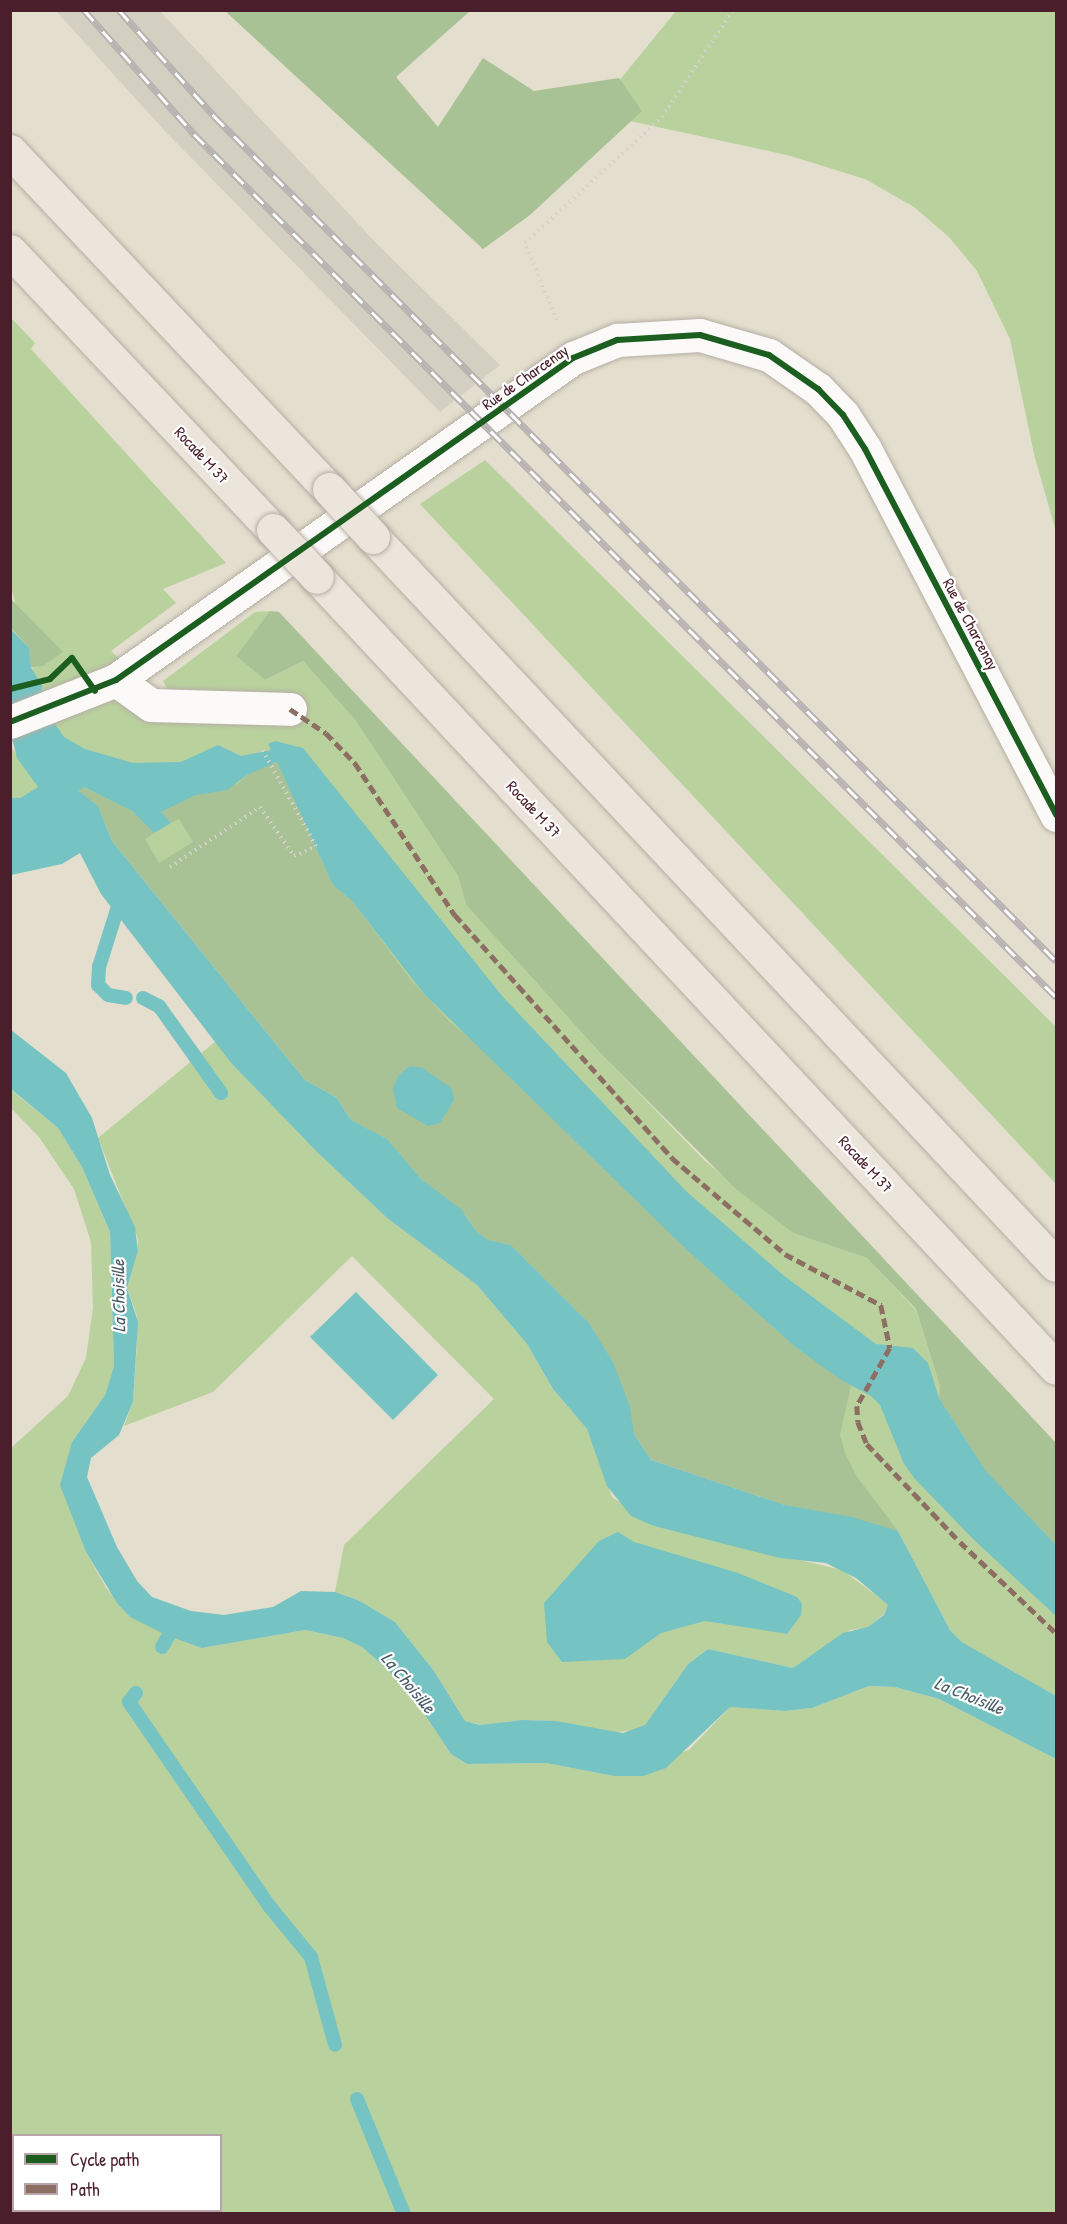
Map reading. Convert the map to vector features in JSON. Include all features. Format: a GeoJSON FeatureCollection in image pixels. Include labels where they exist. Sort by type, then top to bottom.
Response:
{"type":"FeatureCollection","features":[{"type":"Feature","properties":{"kind":"highway"},"geometry":{"type":"LineString","coordinates":[[10,151],[1056,1265]]}},
{"type":"Feature","properties":{"kind":"highway","name":"Rocade M 37"},"geometry":{"type":"LineString","coordinates":[[10,251],[1056,1368]]}},
{"type":"Feature","properties":{"kind":"street","name":"Rue de Charcenay"},"geometry":{"type":"LineString","coordinates":[[10,722],[56,707],[116,680],[573,358],[616,340],[657,334],[700,335],[769,355],[818,388],[843,416],[865,449],[1056,815]]}},
{"type":"Feature","properties":{"kind":"street"},"geometry":{"type":"LineString","coordinates":[[116,680],[151,705],[290,709]]}},
{"type":"Feature","properties":{"kind":"path"},"geometry":{"type":"LineString","coordinates":[[573,358],[525,243],[662,117],[733,10]]}},
{"type":"Feature","properties":{"kind":"path"},"geometry":{"type":"LineString","coordinates":[[170,867],[260,807],[294,856],[316,846],[261,747]]}},
{"type":"Feature","properties":{"kind":"shaded area"},"geometry":{"type":"Polygon","coordinates":[[[56,11],[160,11],[377,244],[500,365],[440,412],[164,130],[56,11]]]}},
{"type":"Feature","properties":{"kind":"green space"},"geometry":{"type":"Polygon","coordinates":[[[225,11],[470,11],[396,77],[438,127],[483,58],[534,91],[619,78],[642,111],[530,215],[483,249],[225,11]]]}},
{"type":"Feature","properties":{"kind":"green space"},"geometry":{"type":"Polygon","coordinates":[[[676,11],[1056,11],[1056,532],[1034,454],[1010,339],[977,271],[949,237],[914,207],[865,179],[787,155],[593,113],[676,11]]]}},
{"type":"Feature","properties":{"kind":"green space"},"geometry":{"type":"Polygon","coordinates":[[[10,317],[35,343],[31,349],[226,563],[163,589],[176,603],[111,651],[154,689],[169,692],[163,681],[255,612],[270,611],[236,656],[265,680],[303,661],[356,721],[458,876],[466,905],[602,1055],[704,1160],[793,1233],[867,1258],[916,1310],[940,1387],[939,1398],[1056,1508],[1056,1696],[962,1642],[950,1630],[898,1531],[785,1505],[689,1471],[79,791],[37,685],[11,587],[10,317]]]}},
{"type":"Feature","properties":{"kind":"green space"},"geometry":{"type":"Polygon","coordinates":[[[485,460],[1056,1027],[1056,1184],[420,504],[485,460]]]}},
{"type":"Feature","properties":{"kind":"green space"},"geometry":{"type":"Polygon","coordinates":[[[10,598],[63,652],[43,666],[31,667],[29,648],[11,628],[10,598]]]}},
{"type":"Feature","properties":{"kind":"green space"},"geometry":{"type":"Polygon","coordinates":[[[270,611],[279,612],[1056,1443],[1056,1545],[986,1471],[939,1398],[940,1387],[916,1309],[867,1258],[793,1233],[736,1189],[602,1055],[466,905],[458,876],[356,721],[303,661],[265,680],[236,656],[270,611]]]}},
{"type":"Feature","properties":{"kind":"green space"},"geometry":{"type":"Polygon","coordinates":[[[10,745],[38,787],[20,798],[11,798],[10,745]]]}},
{"type":"Feature","properties":{"kind":"green space"},"geometry":{"type":"Polygon","coordinates":[[[277,762],[333,885],[352,901],[411,980],[449,1021],[490,1055],[689,1252],[794,1346],[851,1386],[840,1435],[845,1453],[857,1477],[898,1531],[785,1505],[651,1460],[634,1434],[613,1362],[589,1323],[511,1245],[488,1240],[476,1231],[466,1215],[422,1180],[386,1139],[351,1120],[336,1097],[305,1080],[112,841],[98,806],[79,791],[83,787],[132,811],[154,833],[145,839],[159,863],[193,842],[179,819],[171,823],[161,812],[196,795],[237,784],[247,775],[277,762]]]}},
{"type":"Feature","properties":{"kind":"green space"},"geometry":{"type":"Polygon","coordinates":[[[216,1041],[232,1064],[316,1151],[387,1218],[477,1285],[527,1344],[553,1389],[587,1429],[612,1497],[654,1526],[842,1570],[889,1605],[884,1614],[867,1628],[850,1630],[793,1668],[708,1649],[688,1664],[645,1725],[634,1730],[609,1733],[555,1721],[522,1720],[481,1725],[465,1721],[434,1671],[395,1622],[358,1600],[335,1592],[344,1545],[494,1399],[352,1256],[213,1392],[124,1426],[133,1402],[137,1344],[137,1316],[127,1288],[138,1251],[138,1239],[98,1138],[216,1041]]]}},
{"type":"Feature","properties":{"kind":"green space"},"geometry":{"type":"Polygon","coordinates":[[[10,1089],[58,1128],[82,1167],[110,1232],[114,1366],[105,1395],[72,1442],[86,1552],[106,1588],[130,1617],[202,1648],[305,1630],[343,1638],[362,1647],[405,1685],[451,1754],[467,1764],[546,1763],[614,1776],[689,1750],[730,1707],[785,1711],[812,1708],[869,1686],[895,1687],[939,1699],[1056,1759],[1056,2213],[11,2213],[11,1448],[68,1396],[86,1358],[93,1308],[91,1242],[74,1189],[39,1137],[11,1108],[10,1089]]]}},
{"type":"Feature","properties":{"kind":"water"},"geometry":{"type":"Polygon","coordinates":[[[10,628],[29,648],[31,667],[42,686],[41,697],[10,709],[10,628]]]}},
{"type":"Feature","properties":{"kind":"water","name":"La Choisille"},"geometry":{"type":"Polygon","coordinates":[[[52,720],[64,737],[85,749],[133,763],[181,762],[218,745],[241,756],[271,750],[268,744],[275,741],[303,748],[503,997],[687,1192],[783,1275],[876,1344],[913,1348],[928,1363],[939,1398],[986,1471],[1056,1545],[1056,1616],[973,1539],[915,1479],[904,1464],[880,1405],[871,1396],[841,1380],[794,1346],[689,1252],[424,994],[352,901],[333,885],[277,762],[247,775],[227,790],[196,795],[161,812],[171,823],[154,833],[132,811],[84,787],[79,791],[98,806],[112,841],[305,1080],[336,1097],[351,1120],[387,1139],[422,1180],[461,1209],[476,1231],[488,1240],[511,1245],[589,1323],[613,1362],[630,1407],[634,1434],[651,1460],[785,1505],[852,1517],[898,1531],[950,1630],[962,1642],[1056,1696],[1056,1759],[939,1699],[895,1687],[869,1686],[812,1708],[785,1711],[730,1707],[666,1768],[643,1776],[614,1776],[546,1763],[467,1764],[451,1754],[405,1685],[362,1647],[343,1638],[305,1630],[202,1648],[166,1635],[130,1617],[117,1603],[86,1552],[60,1485],[72,1442],[105,1395],[114,1366],[110,1232],[82,1167],[58,1128],[11,1089],[11,1030],[66,1073],[92,1118],[110,1175],[135,1227],[138,1251],[127,1288],[138,1322],[133,1402],[119,1435],[91,1458],[87,1477],[117,1547],[137,1581],[152,1597],[191,1611],[224,1615],[273,1607],[301,1591],[335,1592],[358,1600],[395,1622],[434,1671],[465,1721],[480,1725],[522,1720],[556,1721],[623,1733],[645,1725],[688,1664],[708,1649],[793,1668],[843,1633],[868,1627],[884,1615],[888,1605],[856,1578],[826,1563],[780,1558],[654,1526],[631,1516],[607,1486],[587,1429],[553,1389],[527,1344],[477,1285],[387,1218],[316,1151],[232,1064],[101,894],[80,853],[62,864],[11,875],[10,798],[20,798],[38,787],[17,758],[11,734],[52,720]]]}},
{"type":"Feature","properties":{"kind":"water"},"geometry":{"type":"Polygon","coordinates":[[[410,1066],[423,1068],[452,1089],[454,1100],[440,1123],[428,1126],[397,1108],[393,1089],[398,1076],[410,1066]]]}},
{"type":"Feature","properties":{"kind":"water"},"geometry":{"type":"Polygon","coordinates":[[[356,1292],[438,1375],[393,1420],[310,1337],[356,1292]]]}},
{"type":"Feature","properties":{"kind":"water"},"geometry":{"type":"Polygon","coordinates":[[[618,1532],[634,1542],[738,1573],[797,1597],[802,1604],[801,1615],[787,1634],[705,1621],[661,1633],[625,1659],[562,1662],[547,1642],[544,1603],[599,1541],[618,1532]]]}},
{"type":"Feature","properties":{"kind":"waterway"},"geometry":{"type":"LineString","coordinates":[[121,897],[99,967],[98,985],[108,995],[126,998]]}},
{"type":"Feature","properties":{"kind":"waterway"},"geometry":{"type":"LineString","coordinates":[[143,998],[159,1006],[221,1093]]}},
{"type":"Feature","properties":{"kind":"waterway"},"geometry":{"type":"LineString","coordinates":[[162,1647],[172,1630]]}},
{"type":"Feature","properties":{"kind":"waterway"},"geometry":{"type":"LineString","coordinates":[[136,1693],[129,1702],[270,1907],[311,1957],[335,2045]]}},
{"type":"Feature","properties":{"kind":"waterway"},"geometry":{"type":"LineString","coordinates":[[357,2099],[404,2214]]}},
{"type":"Feature","properties":{"kind":"railway"},"geometry":{"type":"LineString","coordinates":[[84,10],[194,134],[1056,997]]}},
{"type":"Feature","properties":{"kind":"railway"},"geometry":{"type":"LineString","coordinates":[[119,10],[214,116],[1056,961]]}},
{"type":"Feature","properties":{"kind":"marked path"},"geometry":{"type":"LineString","coordinates":[[290,709],[326,733],[355,763],[455,915],[672,1158],[785,1254],[881,1305],[890,1348],[857,1406],[858,1422],[867,1444],[960,1542],[1056,1633]]}},
{"type":"Feature","properties":{"kind":"cycle path"},"geometry":{"type":"LineString","coordinates":[[10,722],[116,680],[573,358],[617,340],[700,335],[769,355],[818,389],[843,415],[865,449],[1056,815]]}},
{"type":"Feature","properties":{"kind":"cycle path"},"geometry":{"type":"LineString","coordinates":[[10,689],[50,679],[72,658],[95,691]]}}]}
